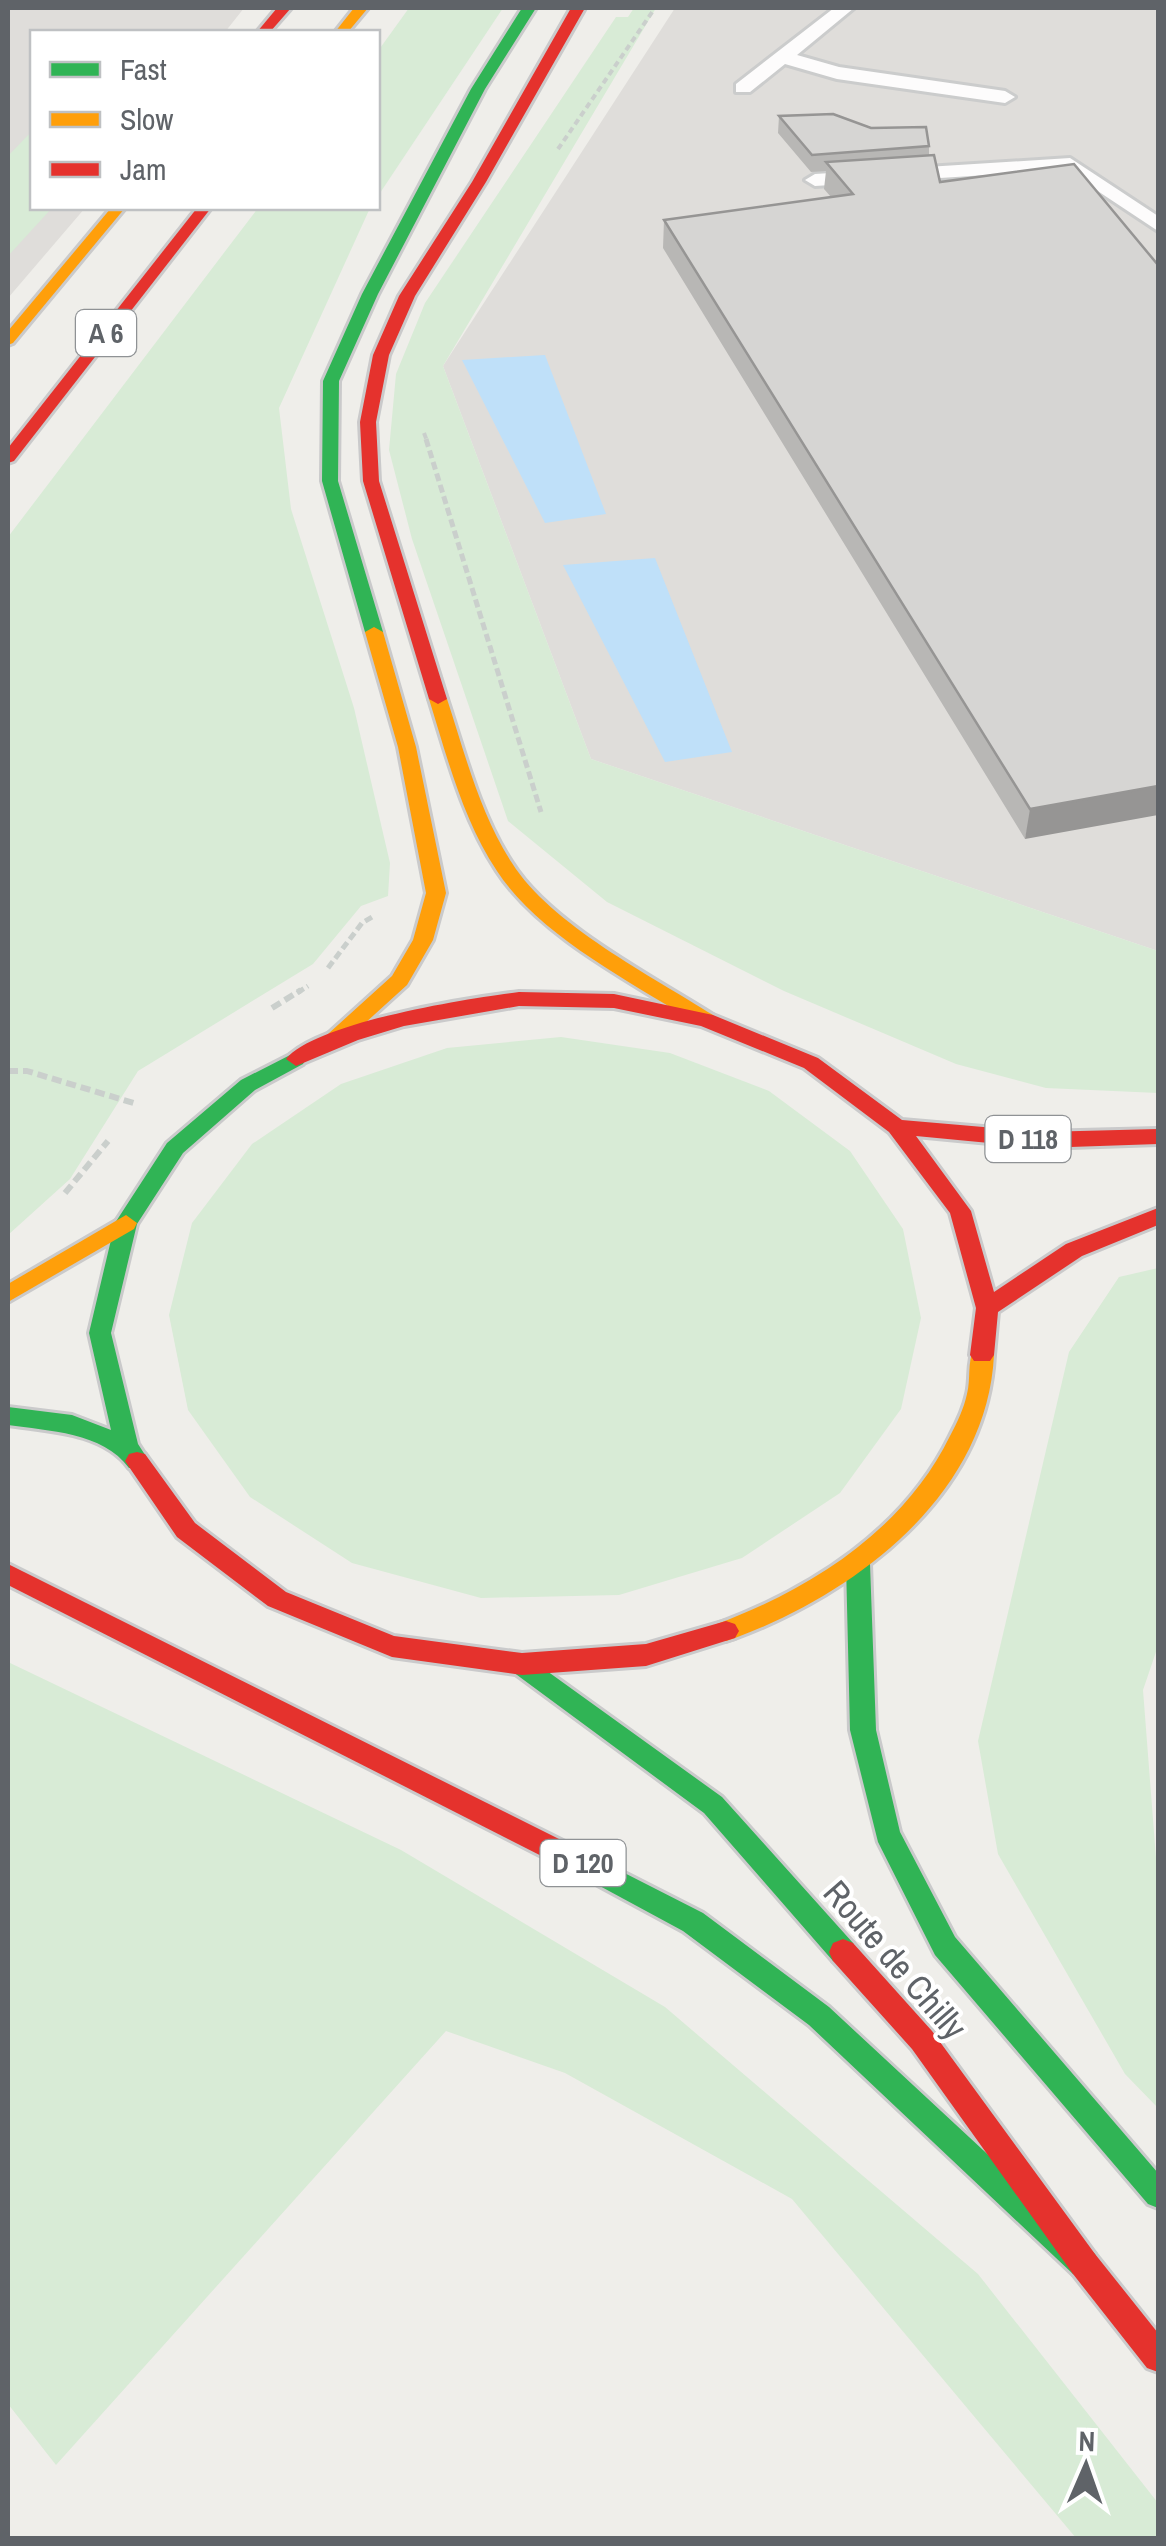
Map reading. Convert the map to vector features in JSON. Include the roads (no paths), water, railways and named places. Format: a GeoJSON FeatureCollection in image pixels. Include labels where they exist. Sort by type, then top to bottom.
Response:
{"type":"FeatureCollection","features":[{"type":"Feature","properties":{"kind":"main road"},"geometry":{"type":"LineString","coordinates":[[266,30],[284,8]]}},
{"type":"Feature","properties":{"kind":"main road"},"geometry":{"type":"LineString","coordinates":[[343,30],[360,8]]}},
{"type":"Feature","properties":{"kind":"main road"},"geometry":{"type":"LineString","coordinates":[[335,1038],[400,980],[423,940],[436,893],[407,748],[330,482],[331,381],[370,294],[478,89],[529,8]]}},
{"type":"Feature","properties":{"kind":"main road"},"geometry":{"type":"LineString","coordinates":[[578,8],[407,296],[388,340],[368,422],[370,480],[468,794],[507,872],[546,913],[706,1020],[810,1063],[898,1127],[960,1211],[987,1308],[978,1399],[934,1486],[858,1564],[761,1620],[646,1655],[522,1664],[392,1646],[277,1599],[186,1530],[126,1448],[100,1333],[126,1223],[176,1148],[248,1085],[335,1038],[424,1011],[519,998],[614,1002],[706,1020]]}},
{"type":"Feature","properties":{"kind":"main road","name":"A 6"},"geometry":{"type":"LineString","coordinates":[[8,340],[116,210]]}},
{"type":"Feature","properties":{"kind":"main road","name":"A 6"},"geometry":{"type":"LineString","coordinates":[[8,458],[202,210]]}},
{"type":"Feature","properties":{"kind":"main road","name":"D 118"},"geometry":{"type":"LineString","coordinates":[[898,1127],[1041,1140],[1158,1136]]}},
{"type":"Feature","properties":{"kind":"main road"},"geometry":{"type":"LineString","coordinates":[[987,1308],[1074,1250],[1158,1216]]}},
{"type":"Feature","properties":{"kind":"main road"},"geometry":{"type":"LineString","coordinates":[[8,1294],[126,1223]]}},
{"type":"Feature","properties":{"kind":"main road"},"geometry":{"type":"LineString","coordinates":[[8,1416],[72,1424],[126,1448]]}},
{"type":"Feature","properties":{"kind":"main road","name":"Route de Chilly"},"geometry":{"type":"LineString","coordinates":[[858,1564],[863,1730],[886,1834],[945,1946],[1158,2194]]}},
{"type":"Feature","properties":{"kind":"main road","name":"D 120"},"geometry":{"type":"LineString","coordinates":[[8,1574],[575,1858],[693,1922],[819,2016],[1084,2264]]}},
{"type":"Feature","properties":{"kind":"main road","name":"Route de Chilly"},"geometry":{"type":"LineString","coordinates":[[522,1664],[713,1805],[922,2040],[1084,2264],[1158,2357]]}},
{"type":"Feature","properties":{"kind":"lane"},"geometry":{"type":"LineString","coordinates":[[742,88],[845,8]]}},
{"type":"Feature","properties":{"kind":"lane"},"geometry":{"type":"LineString","coordinates":[[781,57],[837,74],[1005,98]]}},
{"type":"Feature","properties":{"kind":"lane"},"geometry":{"type":"LineString","coordinates":[[815,180],[1070,164],[1158,225]]}},
{"type":"Feature","properties":{"kind":"water"},"geometry":{"type":"Polygon","coordinates":[[[545,355],[606,514],[545,523],[462,360],[545,355]]]}},
{"type":"Feature","properties":{"kind":"water"},"geometry":{"type":"Polygon","coordinates":[[[655,558],[732,752],[665,762],[563,565],[655,558]]]}}]}
